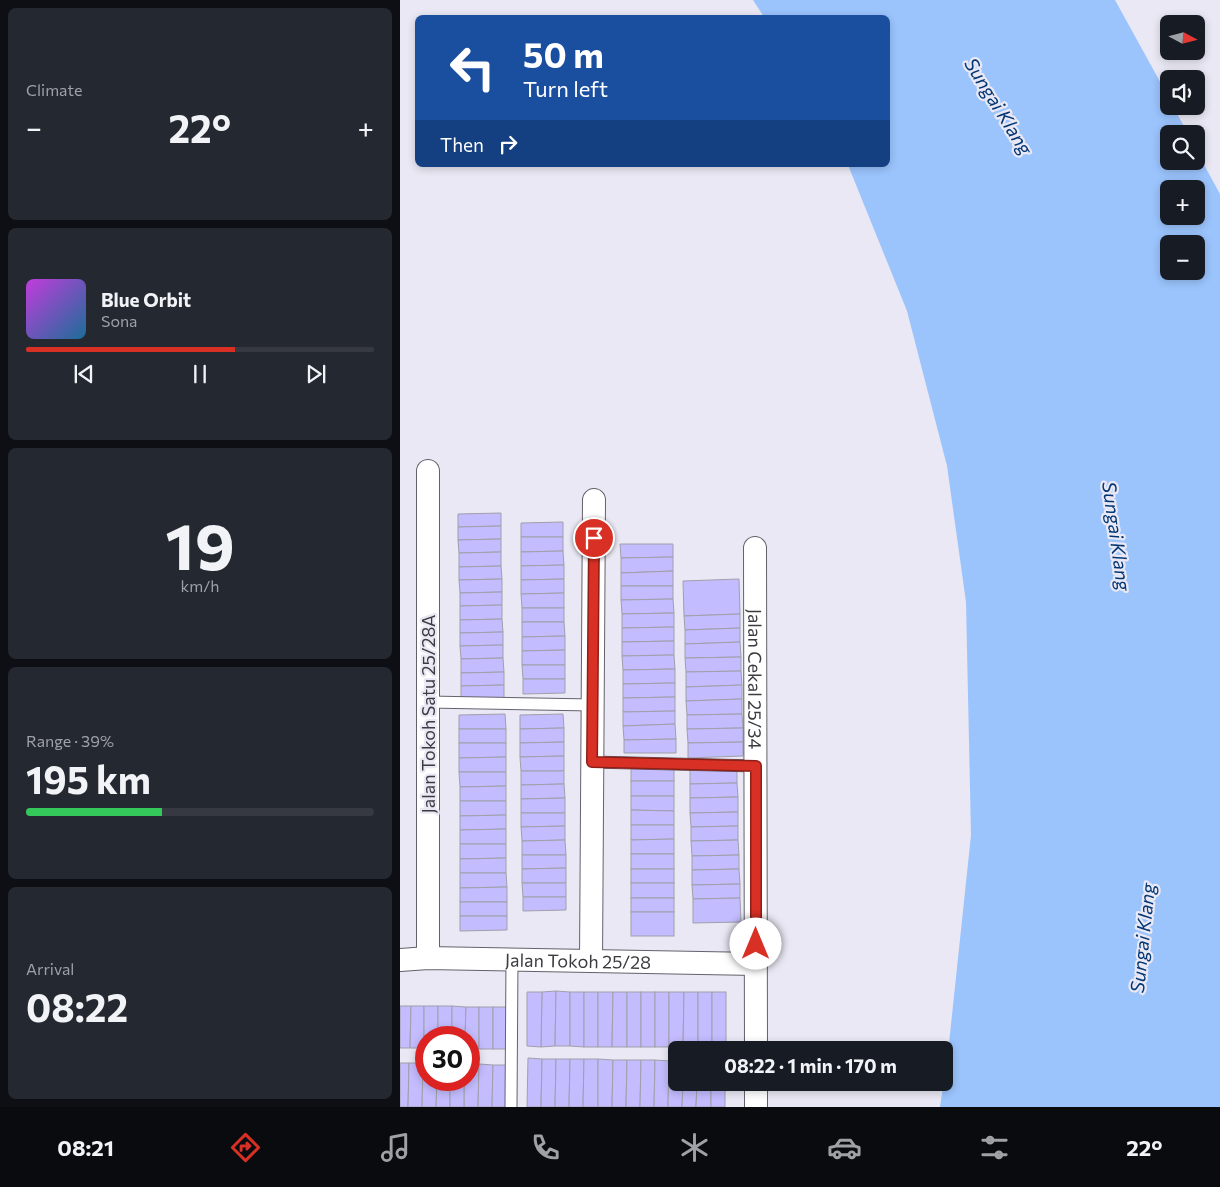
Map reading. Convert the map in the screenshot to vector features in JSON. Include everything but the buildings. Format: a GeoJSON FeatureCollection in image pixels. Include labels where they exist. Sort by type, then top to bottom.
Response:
{"type":"FeatureCollection","features":[{"type":"Feature","properties":{"kind":"street","name":"Jalan Tokoh Satu 25/28A"},"geometry":{"type":"LineString","coordinates":[[428,470],[428,958]]}},
{"type":"Feature","properties":{"kind":"street"},"geometry":{"type":"LineString","coordinates":[[591,961],[594,500]]}},
{"type":"Feature","properties":{"kind":"street","name":"Jalan Cekal 25/34"},"geometry":{"type":"LineString","coordinates":[[755,548],[756,1041]]}},
{"type":"Feature","properties":{"kind":"street","name":"Jalan Tokoh 25/28"},"geometry":{"type":"LineString","coordinates":[[400,960],[428,958],[756,964]]}},
{"type":"Feature","properties":{"kind":"street"},"geometry":{"type":"LineString","coordinates":[[756,1091],[756,1107]]}},
{"type":"Feature","properties":{"kind":"lane"},"geometry":{"type":"LineString","coordinates":[[428,702],[592,705]]}},
{"type":"Feature","properties":{"kind":"lane"},"geometry":{"type":"LineString","coordinates":[[592,762],[756,766]]}},
{"type":"Feature","properties":{"kind":"lane"},"geometry":{"type":"LineString","coordinates":[[511,1107],[512,959]]}},
{"type":"Feature","properties":{"kind":"water","name":"Sungai Klang"},"geometry":{"type":"Polygon","coordinates":[[[753,0],[1115,0],[1160,82],[1160,115],[1178,115],[1183,125],[1160,125],[1160,170],[1205,170],[1205,166],[1220,194],[1220,1107],[940,1107],[942,1091],[953,1091],[953,1041],[949,1041],[971,835],[966,602],[947,466],[907,311],[849,167],[890,167],[890,15],[763,15],[753,0]]]}},
{"type":"Feature","properties":{"kind":"route"},"geometry":{"type":"LineString","coordinates":[[594,538],[592,762],[756,766],[756,944]]}}]}
